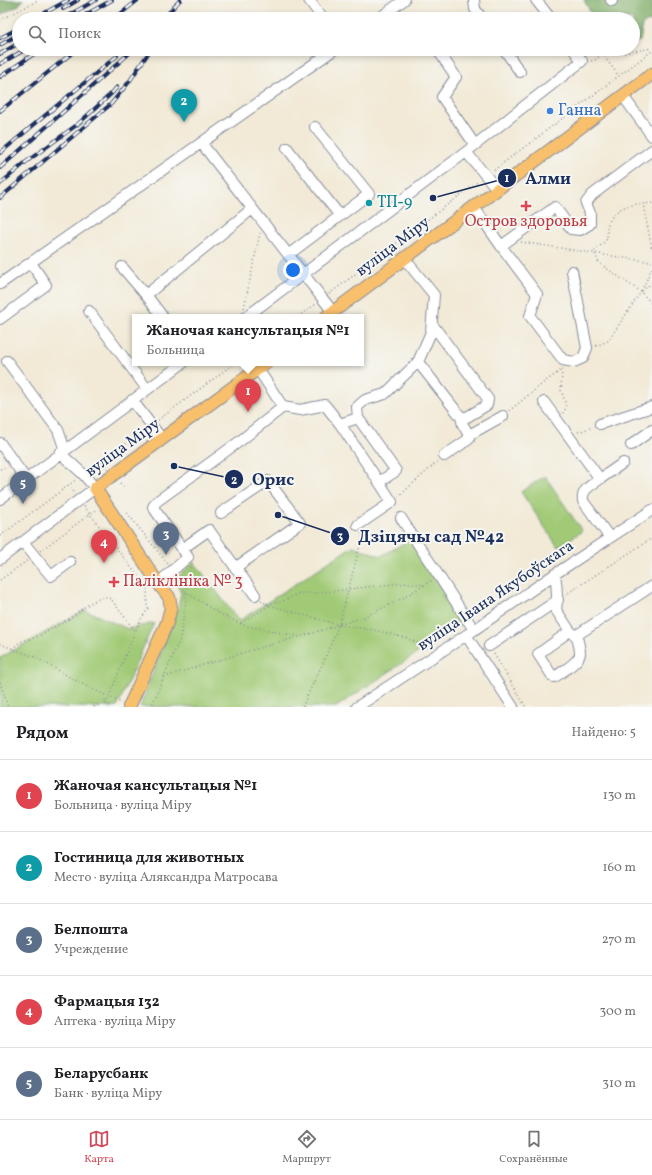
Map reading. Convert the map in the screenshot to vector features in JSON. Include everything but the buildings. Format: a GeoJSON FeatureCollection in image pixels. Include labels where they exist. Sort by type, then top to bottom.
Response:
{"type":"FeatureCollection","features":[{"type":"Feature","properties":{"kind":"main road","name":"вуліца Міру"},"geometry":{"type":"LineString","coordinates":[[329,314],[652,74]]}},
{"type":"Feature","properties":{"kind":"main road","name":"вуліца Міру"},"geometry":{"type":"LineString","coordinates":[[95,488],[262,366]]}},
{"type":"Feature","properties":{"kind":"main road"},"geometry":{"type":"LineString","coordinates":[[95,488],[158,583],[169,597],[171,607],[166,623],[130,706]]}},
{"type":"Feature","properties":{"kind":"street"},"geometry":{"type":"LineString","coordinates":[[309,0],[318,12]]}},
{"type":"Feature","properties":{"kind":"street"},"geometry":{"type":"LineString","coordinates":[[388,12],[404,0]]}},
{"type":"Feature","properties":{"kind":"street"},"geometry":{"type":"LineString","coordinates":[[474,0],[475,9],[477,12]]}},
{"type":"Feature","properties":{"kind":"street"},"geometry":{"type":"LineString","coordinates":[[536,0],[545,12]]}},
{"type":"Feature","properties":{"kind":"street"},"geometry":{"type":"LineString","coordinates":[[0,284],[202,144],[325,56]]}},
{"type":"Feature","properties":{"kind":"street"},"geometry":{"type":"LineString","coordinates":[[442,56],[456,77],[442,97],[475,145]]}},
{"type":"Feature","properties":{"kind":"street"},"geometry":{"type":"LineString","coordinates":[[509,56],[520,72]]}},
{"type":"Feature","properties":{"kind":"street"},"geometry":{"type":"LineString","coordinates":[[245,313],[304,274],[466,152],[582,61],[578,56]]}},
{"type":"Feature","properties":{"kind":"street"},"geometry":{"type":"LineString","coordinates":[[623,96],[652,136]]}},
{"type":"Feature","properties":{"kind":"street"},"geometry":{"type":"LineString","coordinates":[[288,255],[369,194],[315,127]]}},
{"type":"Feature","properties":{"kind":"street"},"geometry":{"type":"LineString","coordinates":[[202,144],[323,299],[329,314]]}},
{"type":"Feature","properties":{"kind":"street"},"geometry":{"type":"LineString","coordinates":[[287,148],[340,216]]}},
{"type":"Feature","properties":{"kind":"street"},"geometry":{"type":"LineString","coordinates":[[505,243],[556,207],[571,229],[580,230],[590,224],[590,213],[586,203],[592,195],[652,150]]}},
{"type":"Feature","properties":{"kind":"street"},"geometry":{"type":"LineString","coordinates":[[466,152],[497,189]]}},
{"type":"Feature","properties":{"kind":"street"},"geometry":{"type":"LineString","coordinates":[[474,206],[505,243],[537,294],[530,316],[563,360],[573,362],[583,358],[587,348],[572,271]]}},
{"type":"Feature","properties":{"kind":"street"},"geometry":{"type":"LineString","coordinates":[[146,295],[252,208]]}},
{"type":"Feature","properties":{"kind":"street"},"geometry":{"type":"LineString","coordinates":[[379,482],[396,471],[358,418],[357,407],[365,400],[385,394],[418,362],[431,332],[432,324],[434,295],[404,258]]}},
{"type":"Feature","properties":{"kind":"street"},"geometry":{"type":"LineString","coordinates":[[0,319],[46,285],[31,263]]}},
{"type":"Feature","properties":{"kind":"street"},"geometry":{"type":"LineString","coordinates":[[122,267],[160,314]]}},
{"type":"Feature","properties":{"kind":"street"},"geometry":{"type":"LineString","coordinates":[[89,311],[146,389]]}},
{"type":"Feature","properties":{"kind":"street"},"geometry":{"type":"LineString","coordinates":[[432,324],[488,399],[487,405],[467,417],[461,417]]}},
{"type":"Feature","properties":{"kind":"street"},"geometry":{"type":"LineString","coordinates":[[7,361],[58,430],[63,452],[95,488]]}},
{"type":"Feature","properties":{"kind":"street"},"geometry":{"type":"LineString","coordinates":[[418,362],[461,417],[463,425],[469,435]]}},
{"type":"Feature","properties":{"kind":"street"},"geometry":{"type":"LineString","coordinates":[[0,499],[179,366]]}},
{"type":"Feature","properties":{"kind":"street"},"geometry":{"type":"LineString","coordinates":[[262,366],[283,407]]}},
{"type":"Feature","properties":{"kind":"street"},"geometry":{"type":"LineString","coordinates":[[132,400],[162,439]]}},
{"type":"Feature","properties":{"kind":"street"},"geometry":{"type":"LineString","coordinates":[[544,402],[600,479]]}},
{"type":"Feature","properties":{"kind":"street"},"geometry":{"type":"LineString","coordinates":[[185,553],[153,506],[156,502],[240,441],[283,407],[300,410],[325,405],[340,424],[392,502],[358,525]]}},
{"type":"Feature","properties":{"kind":"street"},"geometry":{"type":"LineString","coordinates":[[600,424],[652,407]]}},
{"type":"Feature","properties":{"kind":"street"},"geometry":{"type":"LineString","coordinates":[[444,456],[469,439],[469,435],[503,416]]}},
{"type":"Feature","properties":{"kind":"street"},"geometry":{"type":"LineString","coordinates":[[340,424],[358,418]]}},
{"type":"Feature","properties":{"kind":"street"},"geometry":{"type":"LineString","coordinates":[[631,444],[652,430]]}},
{"type":"Feature","properties":{"kind":"street"},"geometry":{"type":"LineString","coordinates":[[0,443],[26,479]]}},
{"type":"Feature","properties":{"kind":"street"},"geometry":{"type":"LineString","coordinates":[[610,538],[583,501],[582,496],[585,490],[623,463]]}},
{"type":"Feature","properties":{"kind":"street"},"geometry":{"type":"LineString","coordinates":[[220,513],[268,481],[300,523],[235,568]]}},
{"type":"Feature","properties":{"kind":"street","name":"вуліца Міру"},"geometry":{"type":"LineString","coordinates":[[0,559],[95,488]]}},
{"type":"Feature","properties":{"kind":"street","name":"вуліца Івана Якубоўскага"},"geometry":{"type":"LineString","coordinates":[[357,707],[652,510]]}},
{"type":"Feature","properties":{"kind":"street"},"geometry":{"type":"LineString","coordinates":[[401,518],[439,576],[513,707]]}},
{"type":"Feature","properties":{"kind":"street"},"geometry":{"type":"LineString","coordinates":[[158,583],[185,553],[209,530],[255,595]]}},
{"type":"Feature","properties":{"kind":"street"},"geometry":{"type":"LineString","coordinates":[[23,542],[51,576],[70,562]]}},
{"type":"Feature","properties":{"kind":"street"},"geometry":{"type":"LineString","coordinates":[[555,574],[558,588],[556,610],[573,634],[580,633],[652,586]]}},
{"type":"Feature","properties":{"kind":"street"},"geometry":{"type":"LineString","coordinates":[[489,646],[558,600]]}},
{"type":"Feature","properties":{"kind":"path"},"geometry":{"type":"LineString","coordinates":[[16,12],[39,0]]}},
{"type":"Feature","properties":{"kind":"path"},"geometry":{"type":"LineString","coordinates":[[0,20],[12,14]]}},
{"type":"Feature","properties":{"kind":"path"},"geometry":{"type":"LineString","coordinates":[[640,50],[652,48]]}},
{"type":"Feature","properties":{"kind":"path"},"geometry":{"type":"LineString","coordinates":[[302,314],[652,52]]}},
{"type":"Feature","properties":{"kind":"path"},"geometry":{"type":"LineString","coordinates":[[582,61],[595,60],[600,56]]}},
{"type":"Feature","properties":{"kind":"path"},"geometry":{"type":"LineString","coordinates":[[604,56],[620,76]]}},
{"type":"Feature","properties":{"kind":"path"},"geometry":{"type":"LineString","coordinates":[[594,252],[607,238],[608,223],[614,214],[621,208],[633,204],[652,203]]}},
{"type":"Feature","properties":{"kind":"path"},"geometry":{"type":"LineString","coordinates":[[643,204],[652,248]]}},
{"type":"Feature","properties":{"kind":"path"},"geometry":{"type":"LineString","coordinates":[[245,313],[263,222]]}},
{"type":"Feature","properties":{"kind":"path"},"geometry":{"type":"LineString","coordinates":[[505,243],[594,252],[652,262]]}},
{"type":"Feature","properties":{"kind":"path"},"geometry":{"type":"LineString","coordinates":[[594,252],[600,262],[641,292],[652,304]]}},
{"type":"Feature","properties":{"kind":"path"},"geometry":{"type":"LineString","coordinates":[[587,348],[608,341],[641,292],[652,268]]}},
{"type":"Feature","properties":{"kind":"path"},"geometry":{"type":"LineString","coordinates":[[641,292],[652,283]]}},
{"type":"Feature","properties":{"kind":"path"},"geometry":{"type":"LineString","coordinates":[[503,416],[547,380],[573,362]]}},
{"type":"Feature","properties":{"kind":"path"},"geometry":{"type":"LineString","coordinates":[[0,536],[231,366]]}},
{"type":"Feature","properties":{"kind":"path"},"geometry":{"type":"LineString","coordinates":[[556,419],[565,411],[566,408],[566,402],[561,390],[562,370]]}},
{"type":"Feature","properties":{"kind":"path"},"geometry":{"type":"LineString","coordinates":[[569,436],[600,424]]}},
{"type":"Feature","properties":{"kind":"path"},"geometry":{"type":"LineString","coordinates":[[392,502],[444,456]]}},
{"type":"Feature","properties":{"kind":"path"},"geometry":{"type":"LineString","coordinates":[[0,580],[90,514],[147,588],[148,609],[135,631],[105,707]]}},
{"type":"Feature","properties":{"kind":"path"},"geometry":{"type":"LineString","coordinates":[[303,707],[324,663],[339,625],[362,538],[358,525]]}},
{"type":"Feature","properties":{"kind":"path"},"geometry":{"type":"LineString","coordinates":[[558,600],[652,538]]}},
{"type":"Feature","properties":{"kind":"path"},"geometry":{"type":"LineString","coordinates":[[185,553],[190,565],[186,592],[217,612],[240,623],[300,636]]}},
{"type":"Feature","properties":{"kind":"path"},"geometry":{"type":"LineString","coordinates":[[164,677],[262,646],[364,617],[404,597],[439,576]]}},
{"type":"Feature","properties":{"kind":"path"},"geometry":{"type":"LineString","coordinates":[[266,604],[281,602],[298,594],[392,584],[410,583],[425,585]]}},
{"type":"Feature","properties":{"kind":"path"},"geometry":{"type":"LineString","coordinates":[[255,595],[266,604],[339,625],[374,630],[406,638],[430,648]]}},
{"type":"Feature","properties":{"kind":"path"},"geometry":{"type":"LineString","coordinates":[[12,649],[20,642],[39,636],[69,619],[100,598],[106,597],[111,599],[135,631]]}},
{"type":"Feature","properties":{"kind":"path"},"geometry":{"type":"LineString","coordinates":[[240,623],[270,605]]}},
{"type":"Feature","properties":{"kind":"path"},"geometry":{"type":"LineString","coordinates":[[0,644],[33,656],[82,684],[115,701],[130,706]]}},
{"type":"Feature","properties":{"kind":"path"},"geometry":{"type":"LineString","coordinates":[[489,646],[526,707]]}},
{"type":"Feature","properties":{"kind":"path"},"geometry":{"type":"LineString","coordinates":[[0,682],[8,707]]}},
{"type":"Feature","properties":{"kind":"path"},"geometry":{"type":"LineString","coordinates":[[94,707],[108,700]]}},
{"type":"Feature","properties":{"kind":"green space"},"geometry":{"type":"Polygon","coordinates":[[[0,0],[23,0],[18,6],[0,15],[0,0]]]}},
{"type":"Feature","properties":{"kind":"green space"},"geometry":{"type":"Polygon","coordinates":[[[584,0],[652,0],[652,23],[648,21],[642,25],[640,41],[640,12],[590,12],[584,0]]]}},
{"type":"Feature","properties":{"kind":"green space"},"geometry":{"type":"Polygon","coordinates":[[[545,476],[582,531],[558,547],[521,492],[545,476]]]}},
{"type":"Feature","properties":{"kind":"green space"},"geometry":{"type":"Polygon","coordinates":[[[411,539],[464,622],[336,707],[140,707],[178,608],[181,593],[175,580],[194,562],[239,621],[353,546],[381,556],[411,539]]]}},
{"type":"Feature","properties":{"kind":"green space"},"geometry":{"type":"Polygon","coordinates":[[[85,610],[128,629],[154,623],[117,707],[0,707],[0,658],[85,610]]]}},
{"type":"Feature","properties":{"kind":"railway"},"geometry":{"type":"LineString","coordinates":[[47,12],[68,0]]}},
{"type":"Feature","properties":{"kind":"railway"},"geometry":{"type":"LineString","coordinates":[[63,9],[78,0]]}},
{"type":"Feature","properties":{"kind":"railway"},"geometry":{"type":"LineString","coordinates":[[75,12],[96,0]]}},
{"type":"Feature","properties":{"kind":"railway"},"geometry":{"type":"LineString","coordinates":[[91,12],[112,0]]}},
{"type":"Feature","properties":{"kind":"railway"},"geometry":{"type":"LineString","coordinates":[[123,12],[138,0]]}},
{"type":"Feature","properties":{"kind":"railway"},"geometry":{"type":"LineString","coordinates":[[169,12],[180,0]]}},
{"type":"Feature","properties":{"kind":"railway"},"geometry":{"type":"LineString","coordinates":[[0,38],[12,32]]}},
{"type":"Feature","properties":{"kind":"railway"},"geometry":{"type":"LineString","coordinates":[[0,45],[12,38]]}},
{"type":"Feature","properties":{"kind":"railway"},"geometry":{"type":"LineString","coordinates":[[0,54],[12,47]]}},
{"type":"Feature","properties":{"kind":"railway"},"geometry":{"type":"LineString","coordinates":[[0,64],[14,56]]}},
{"type":"Feature","properties":{"kind":"railway"},"geometry":{"type":"LineString","coordinates":[[0,77],[31,56]]}},
{"type":"Feature","properties":{"kind":"railway"},"geometry":{"type":"LineString","coordinates":[[0,111],[68,56]]}},
{"type":"Feature","properties":{"kind":"railway"},"geometry":{"type":"LineString","coordinates":[[0,153],[117,56]]}},
{"type":"Feature","properties":{"kind":"railway"},"geometry":{"type":"LineString","coordinates":[[0,168],[126,56]]}},
{"type":"Feature","properties":{"kind":"railway"},"geometry":{"type":"LineString","coordinates":[[0,198],[111,104],[129,82],[146,56]]}},
{"type":"Feature","properties":{"kind":"railway"},"geometry":{"type":"LineString","coordinates":[[0,184],[26,162],[78,124],[117,87]]}},
{"type":"Feature","properties":{"kind":"place","name":"Ганна"},"geometry":{"type":"Point","coordinates":[550,111]}},
{"type":"Feature","properties":{"kind":"place","name":"Гостиница для животных"},"geometry":{"type":"Point","coordinates":[184,122]}},
{"type":"Feature","properties":{"kind":"place","name":"Алми"},"geometry":{"type":"Point","coordinates":[433,198]}},
{"type":"Feature","properties":{"kind":"place","name":"ТП-9"},"geometry":{"type":"Point","coordinates":[369,203]}},
{"type":"Feature","properties":{"kind":"place","name":"Остров здоровья"},"geometry":{"type":"Point","coordinates":[526,206]}},
{"type":"Feature","properties":{"kind":"place","name":"Жаночая кансультацыя №1"},"geometry":{"type":"Point","coordinates":[248,412]}},
{"type":"Feature","properties":{"kind":"place","name":"Орис"},"geometry":{"type":"Point","coordinates":[174,466]}},
{"type":"Feature","properties":{"kind":"place","name":"Беларусбанк"},"geometry":{"type":"Point","coordinates":[23,504]}},
{"type":"Feature","properties":{"kind":"place","name":"Дзіцячы сад №42"},"geometry":{"type":"Point","coordinates":[278,515]}},
{"type":"Feature","properties":{"kind":"place","name":"Белпошта"},"geometry":{"type":"Point","coordinates":[166,555]}},
{"type":"Feature","properties":{"kind":"place","name":"Фармацыя 132"},"geometry":{"type":"Point","coordinates":[104,563]}},
{"type":"Feature","properties":{"kind":"place","name":"Паліклініка № 3"},"geometry":{"type":"Point","coordinates":[114,582]}}]}
